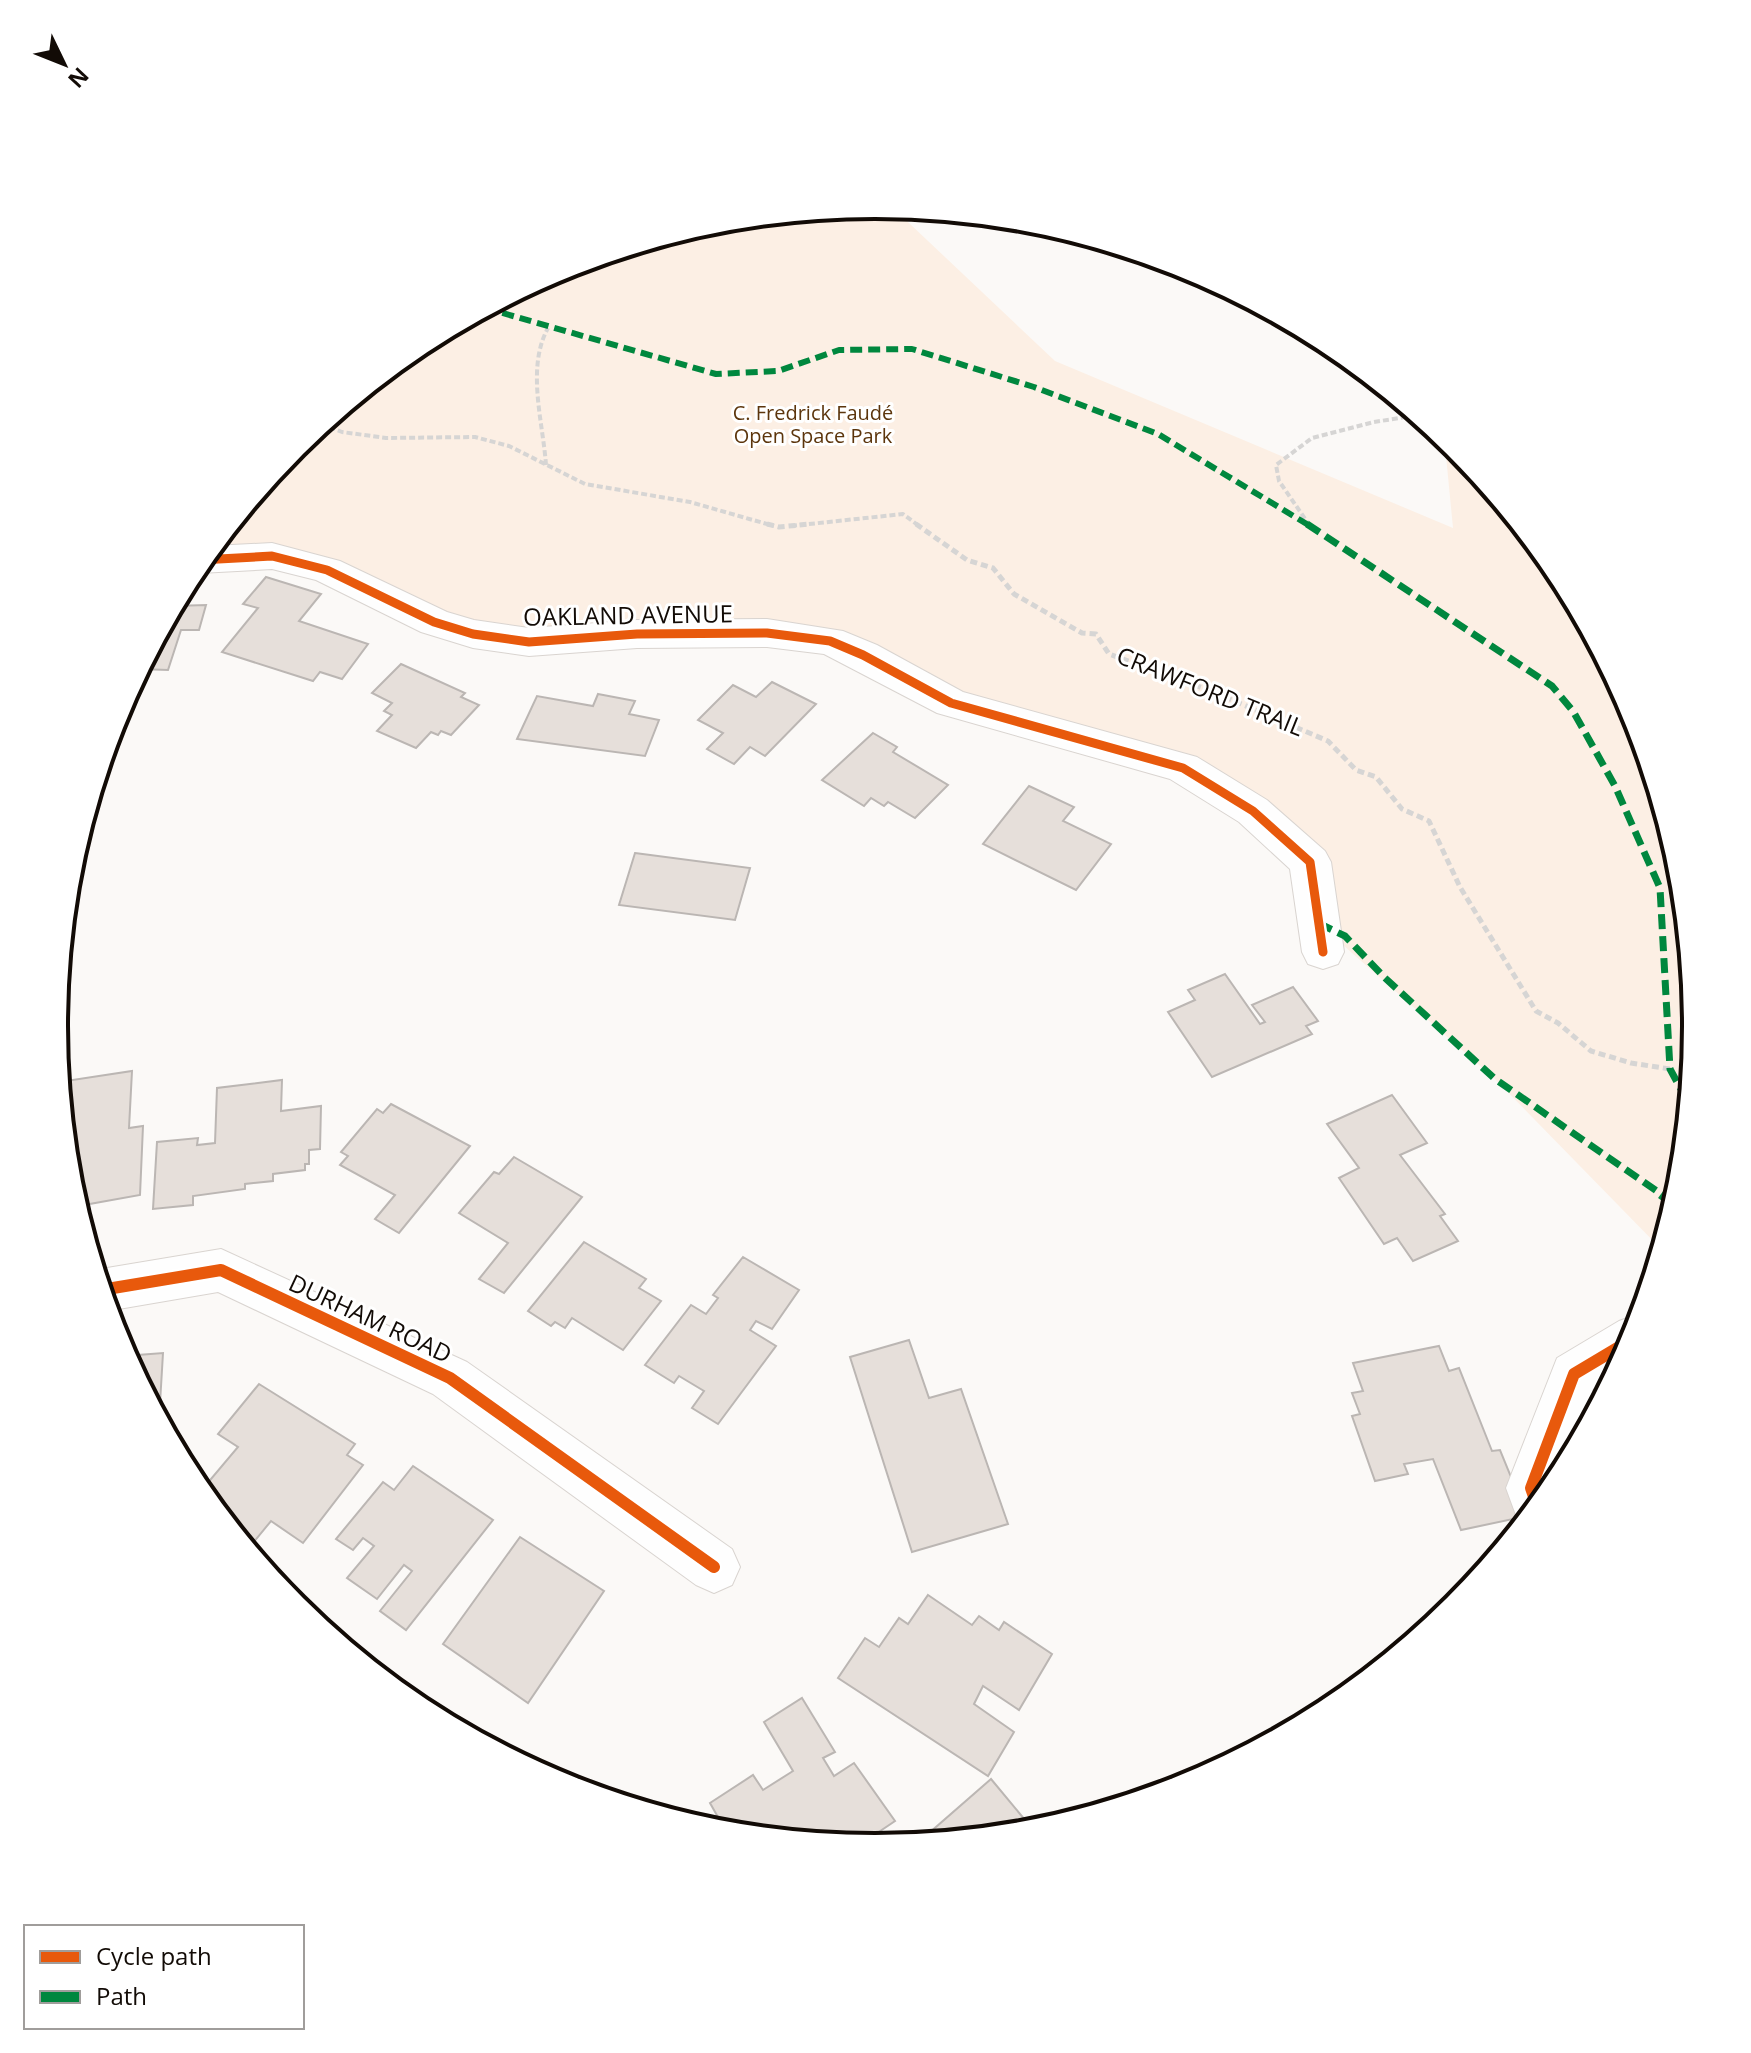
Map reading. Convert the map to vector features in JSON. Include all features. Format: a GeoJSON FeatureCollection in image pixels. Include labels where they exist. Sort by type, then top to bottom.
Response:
{"type":"FeatureCollection","features":[{"type":"Feature","properties":{"kind":"street","name":"OAKLAND AVENUE"},"geometry":{"type":"LineString","coordinates":[[218,559],[272,556],[327,570],[434,622],[473,634],[529,642],[637,634],[753,633],[830,641],[863,655],[951,703],[1183,768],[1253,811],[1310,862],[1323,952]]}},
{"type":"Feature","properties":{"kind":"street","name":"DURHAM ROAD"},"geometry":{"type":"LineString","coordinates":[[112,1288],[221,1270],[450,1378],[714,1567]]}},
{"type":"Feature","properties":{"kind":"street"},"geometry":{"type":"LineString","coordinates":[[1533,1494],[1531,1488],[1574,1374],[1616,1349]]}},
{"type":"Feature","properties":{"kind":"path"},"geometry":{"type":"LineString","coordinates":[[546,465],[536,354],[541,336],[548,328]]}},
{"type":"Feature","properties":{"kind":"path"},"geometry":{"type":"LineString","coordinates":[[1311,527],[1279,481],[1276,465],[1312,438],[1406,417]]}},
{"type":"Feature","properties":{"kind":"green space","name":"C. Fredrick Faudé Open Space Park"},"geometry":{"type":"Polygon","coordinates":[[[906,220],[1055,361],[1453,528],[1446,456],[1483,494],[1516,535],[1575,623],[1622,717],[1655,818],[1676,921],[1683,1026],[1676,1132],[1653,1241],[1495,1079],[1318,923],[1301,855],[1183,768],[993,713],[830,641],[529,642],[272,557],[218,559],[268,494],[343,419],[427,355],[472,327],[566,280],[616,262],[718,235],[823,221],[906,220]]]}},
{"type":"Feature","properties":{"kind":"building"},"geometry":{"type":"Polygon","coordinates":[[[266,577],[321,594],[299,621],[368,644],[342,679],[320,672],[313,681],[222,652],[258,608],[243,604],[266,577]]]}},
{"type":"Feature","properties":{"kind":"building"},"geometry":{"type":"Polygon","coordinates":[[[206,605],[199,630],[181,630],[168,670],[151,669],[176,623],[187,606],[206,605]]]}},
{"type":"Feature","properties":{"kind":"building"},"geometry":{"type":"Polygon","coordinates":[[[401,664],[465,693],[461,697],[479,705],[451,735],[441,731],[438,735],[431,732],[416,748],[377,731],[392,715],[384,711],[392,703],[372,693],[401,664]]]}},
{"type":"Feature","properties":{"kind":"building"},"geometry":{"type":"Polygon","coordinates":[[[772,682],[816,704],[765,756],[750,747],[734,764],[707,749],[723,733],[698,720],[733,685],[756,697],[772,682]]]}},
{"type":"Feature","properties":{"kind":"building"},"geometry":{"type":"Polygon","coordinates":[[[598,694],[635,701],[629,714],[659,720],[645,756],[517,739],[537,696],[593,706],[598,694]]]}},
{"type":"Feature","properties":{"kind":"building"},"geometry":{"type":"Polygon","coordinates":[[[873,733],[897,747],[893,752],[948,785],[915,818],[888,802],[884,806],[871,798],[864,806],[822,780],[873,733]]]}},
{"type":"Feature","properties":{"kind":"building"},"geometry":{"type":"Polygon","coordinates":[[[1029,786],[1074,807],[1063,821],[1111,844],[1076,890],[983,844],[1029,786]]]}},
{"type":"Feature","properties":{"kind":"building"},"geometry":{"type":"Polygon","coordinates":[[[635,853],[750,868],[735,920],[619,905],[635,853]]]}},
{"type":"Feature","properties":{"kind":"building"},"geometry":{"type":"Polygon","coordinates":[[[1225,974],[1260,1024],[1265,1022],[1252,1005],[1293,987],[1318,1021],[1306,1026],[1312,1034],[1212,1077],[1168,1012],[1195,1000],[1188,990],[1225,974]]]}},
{"type":"Feature","properties":{"kind":"building"},"geometry":{"type":"Polygon","coordinates":[[[132,1071],[129,1128],[143,1126],[140,1195],[89,1204],[75,1132],[70,1080],[132,1071]]]}},
{"type":"Feature","properties":{"kind":"building"},"geometry":{"type":"Polygon","coordinates":[[[282,1080],[281,1111],[321,1106],[320,1149],[309,1150],[309,1164],[305,1164],[305,1170],[273,1174],[273,1181],[245,1184],[245,1189],[193,1196],[193,1205],[153,1209],[157,1142],[198,1138],[197,1145],[215,1143],[217,1088],[282,1080]]]}},
{"type":"Feature","properties":{"kind":"building"},"geometry":{"type":"Polygon","coordinates":[[[1392,1095],[1427,1143],[1400,1155],[1445,1214],[1440,1216],[1458,1241],[1413,1261],[1397,1238],[1384,1244],[1339,1178],[1359,1168],[1327,1124],[1392,1095]]]}},
{"type":"Feature","properties":{"kind":"building"},"geometry":{"type":"Polygon","coordinates":[[[391,1104],[470,1146],[399,1233],[375,1219],[395,1195],[340,1165],[348,1156],[341,1152],[377,1109],[383,1113],[391,1104]]]}},
{"type":"Feature","properties":{"kind":"building"},"geometry":{"type":"Polygon","coordinates":[[[514,1157],[582,1197],[504,1293],[479,1279],[508,1243],[459,1213],[494,1172],[499,1174],[514,1157]]]}},
{"type":"Feature","properties":{"kind":"building"},"geometry":{"type":"Polygon","coordinates":[[[584,1242],[646,1279],[639,1288],[661,1301],[623,1350],[572,1318],[565,1328],[555,1322],[551,1326],[528,1311],[584,1242]]]}},
{"type":"Feature","properties":{"kind":"building"},"geometry":{"type":"Polygon","coordinates":[[[743,1257],[799,1290],[772,1329],[756,1321],[750,1330],[776,1346],[718,1424],[692,1408],[704,1391],[679,1376],[674,1383],[645,1365],[691,1305],[706,1314],[718,1298],[713,1295],[743,1257]]]}},
{"type":"Feature","properties":{"kind":"building"},"geometry":{"type":"Polygon","coordinates":[[[909,1340],[929,1398],[961,1389],[1008,1524],[912,1552],[850,1357],[909,1340]]]}},
{"type":"Feature","properties":{"kind":"building"},"geometry":{"type":"Polygon","coordinates":[[[1439,1346],[1449,1371],[1459,1368],[1492,1451],[1500,1450],[1524,1508],[1516,1518],[1461,1530],[1433,1459],[1404,1464],[1408,1474],[1375,1481],[1352,1416],[1360,1414],[1352,1393],[1363,1391],[1353,1363],[1439,1346]]]}},
{"type":"Feature","properties":{"kind":"building"},"geometry":{"type":"Polygon","coordinates":[[[163,1353],[160,1401],[151,1384],[138,1355],[163,1353]]]}},
{"type":"Feature","properties":{"kind":"building"},"geometry":{"type":"Polygon","coordinates":[[[259,1384],[355,1444],[347,1455],[363,1465],[303,1543],[271,1521],[254,1542],[209,1482],[238,1447],[218,1434],[259,1384]]]}},
{"type":"Feature","properties":{"kind":"building"},"geometry":{"type":"Polygon","coordinates":[[[413,1466],[493,1520],[406,1630],[380,1611],[412,1571],[404,1565],[377,1599],[347,1578],[374,1546],[363,1538],[353,1550],[336,1539],[383,1482],[394,1490],[413,1466]]]}},
{"type":"Feature","properties":{"kind":"building"},"geometry":{"type":"Polygon","coordinates":[[[520,1537],[604,1591],[528,1703],[443,1644],[520,1537]]]}},
{"type":"Feature","properties":{"kind":"building"},"geometry":{"type":"Polygon","coordinates":[[[928,1595],[972,1625],[979,1616],[999,1630],[1004,1622],[1052,1654],[1019,1710],[983,1686],[974,1704],[1014,1732],[988,1776],[838,1678],[865,1638],[879,1647],[899,1618],[908,1624],[928,1595]]]}},
{"type":"Feature","properties":{"kind":"building"},"geometry":{"type":"Polygon","coordinates":[[[802,1698],[835,1752],[823,1758],[834,1776],[854,1763],[895,1821],[876,1834],[770,1827],[719,1818],[710,1803],[753,1775],[763,1790],[793,1771],[764,1722],[802,1698]]]}},
{"type":"Feature","properties":{"kind":"building"},"geometry":{"type":"Polygon","coordinates":[[[991,1779],[1025,1819],[981,1827],[931,1832],[991,1779]]]}},
{"type":"Feature","properties":{"kind":"marked path"},"geometry":{"type":"LineString","coordinates":[[499,312],[716,374],[778,371],[839,350],[912,349],[1034,387],[1158,434],[1262,495],[1395,580],[1552,686],[1573,711],[1615,786],[1660,888],[1670,1069],[1680,1088]]}},
{"type":"Feature","properties":{"kind":"marked path"},"geometry":{"type":"LineString","coordinates":[[1318,923],[1345,936],[1385,978],[1495,1079],[1664,1197]]}},
{"type":"Feature","properties":{"kind":"cycle path"},"geometry":{"type":"LineString","coordinates":[[218,559],[272,556],[327,570],[434,622],[473,634],[529,642],[637,634],[767,633],[830,641],[863,655],[951,703],[1183,768],[1253,811],[1310,862],[1323,952]]}},
{"type":"Feature","properties":{"kind":"cycle path"},"geometry":{"type":"LineString","coordinates":[[112,1288],[221,1270],[450,1378],[714,1567]]}},
{"type":"Feature","properties":{"kind":"cycle path"},"geometry":{"type":"LineString","coordinates":[[1533,1494],[1531,1488],[1574,1374],[1616,1349]]}}]}
